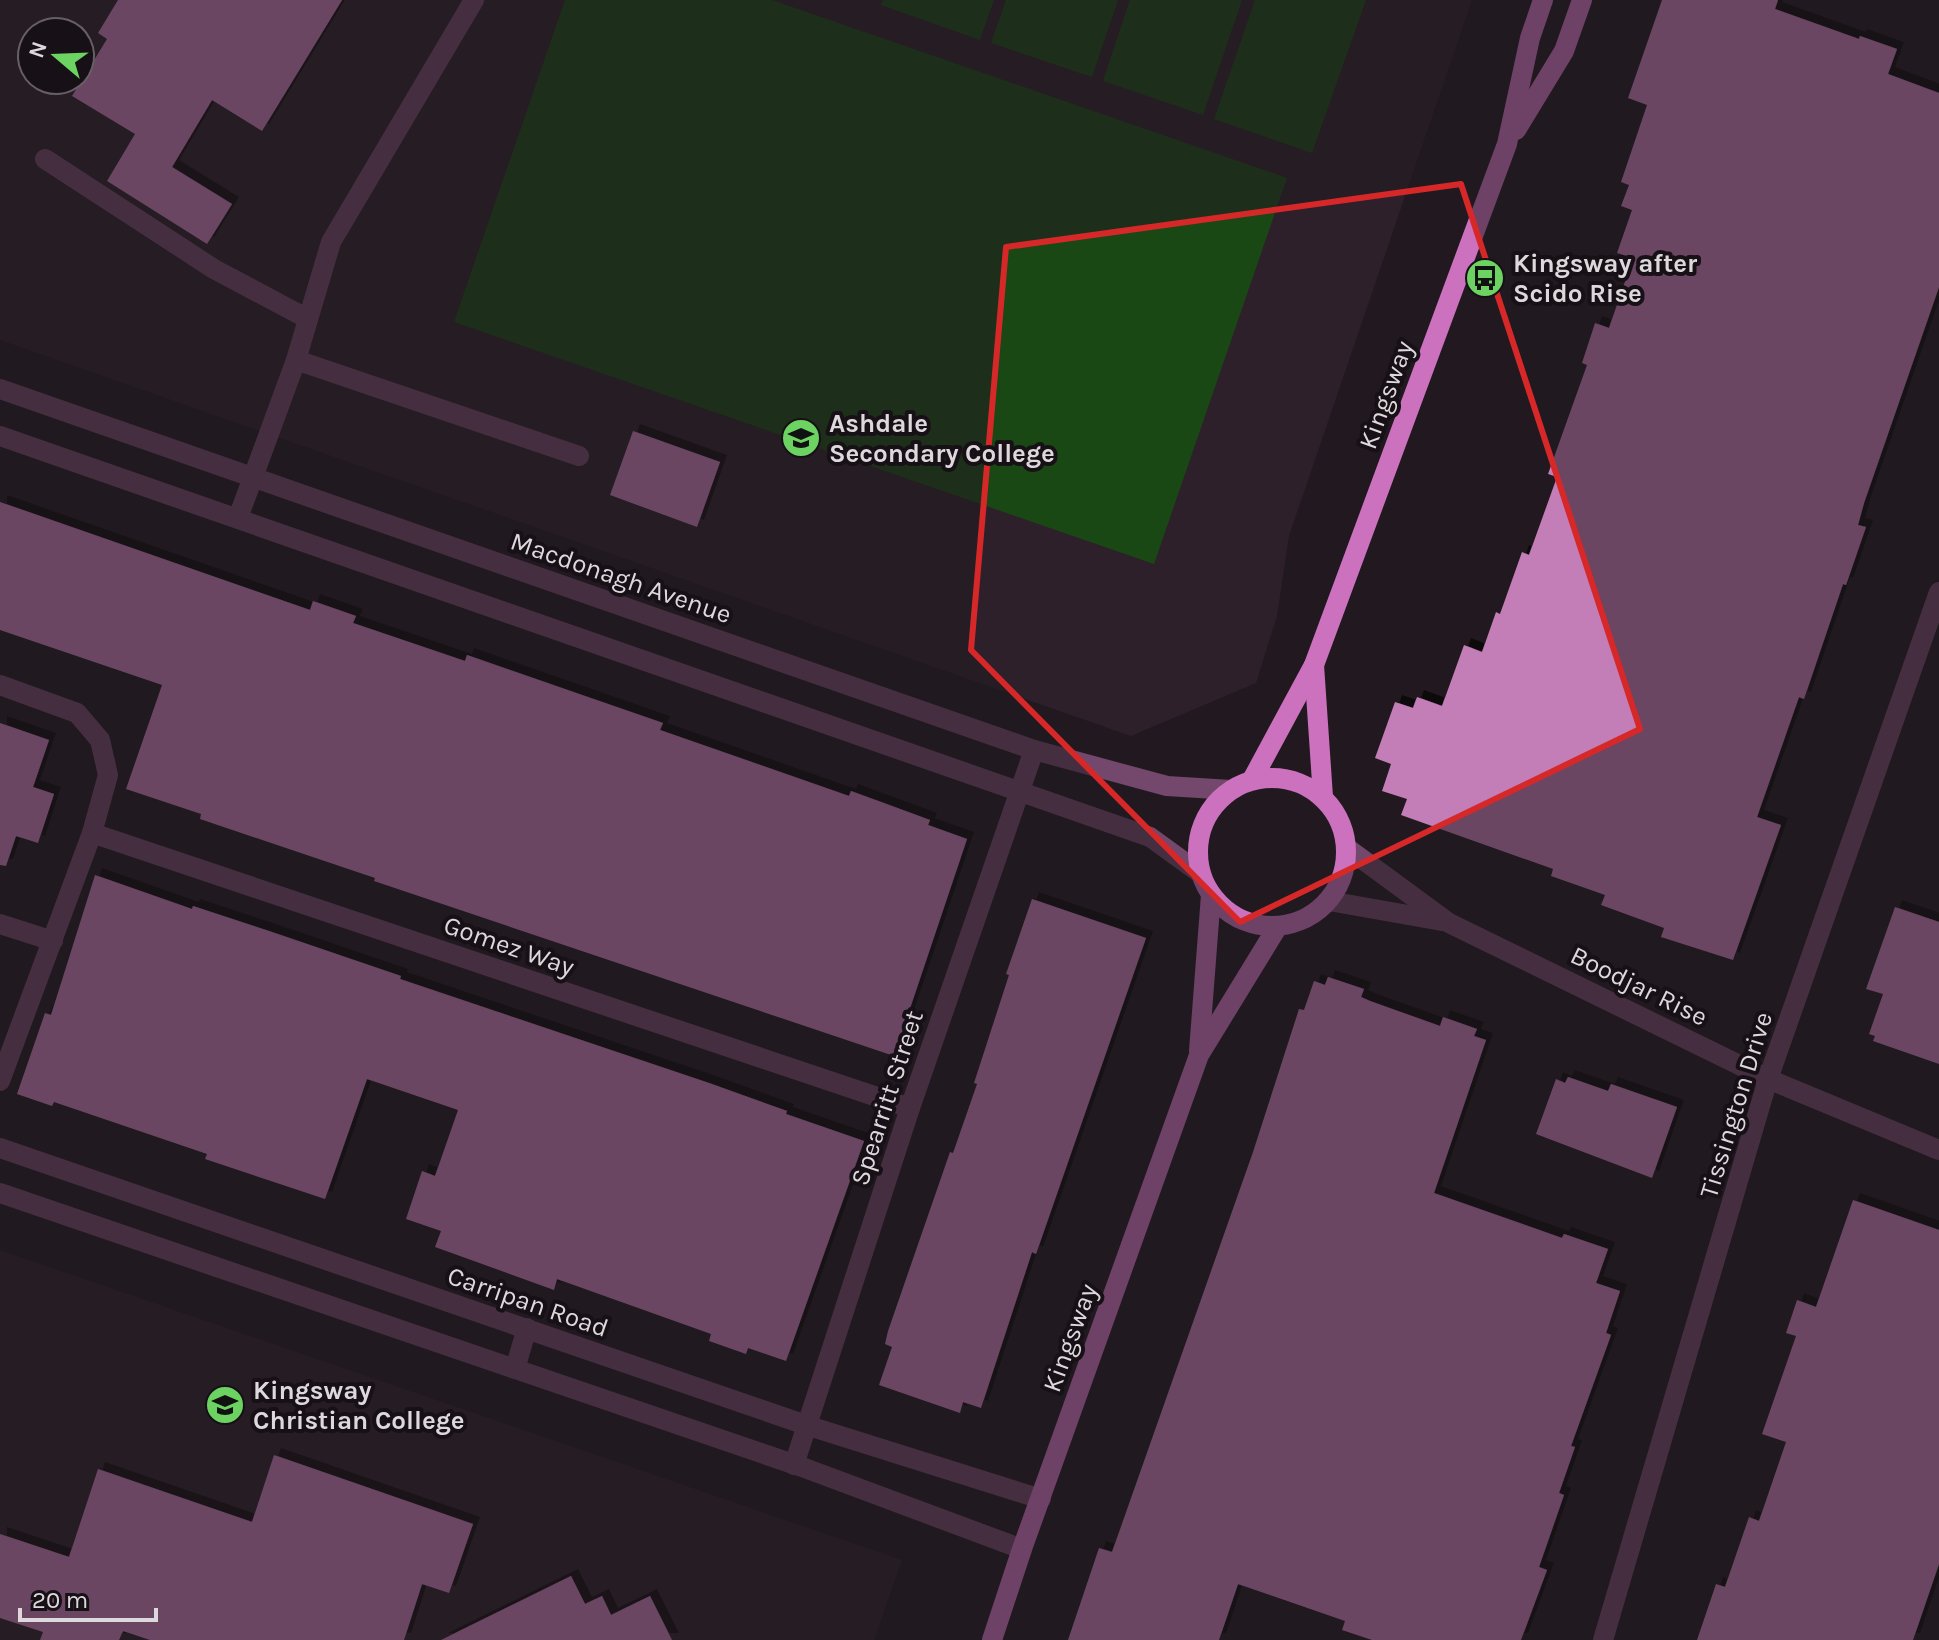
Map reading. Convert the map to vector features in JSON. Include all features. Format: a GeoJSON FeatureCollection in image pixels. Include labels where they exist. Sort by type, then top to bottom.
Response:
{"type":"FeatureCollection","features":[{"type":"Feature","properties":{"kind":"main road","name":"Kingsway"},"geometry":{"type":"LineString","coordinates":[[1252,780],[1314,665],[1507,144],[1530,38],[1543,0]]}},
{"type":"Feature","properties":{"kind":"main road","name":"Kingsway"},"geometry":{"type":"LineString","coordinates":[[1507,144],[1564,51],[1582,0]]}},
{"type":"Feature","properties":{"kind":"main road","name":"Kingsway"},"geometry":{"type":"LineString","coordinates":[[1314,665],[1323,797]]}},
{"type":"Feature","properties":{"kind":"main road","name":"Kingsway"},"geometry":{"type":"LineString","coordinates":[[992,1640],[1199,1055],[1278,926],[1253,924],[1230,914],[1211,895],[1201,874],[1198,850],[1202,827],[1213,806],[1231,790],[1252,780],[1277,777],[1302,783],[1323,797],[1336,811],[1347,848]]}},
{"type":"Feature","properties":{"kind":"main road"},"geometry":{"type":"LineString","coordinates":[[1278,926],[1314,914],[1329,901],[1342,876],[1347,848]]}},
{"type":"Feature","properties":{"kind":"main road","name":"Kingsway"},"geometry":{"type":"LineString","coordinates":[[1199,1055],[1211,895]]}},
{"type":"Feature","properties":{"kind":"street"},"geometry":{"type":"LineString","coordinates":[[238,518],[296,360],[331,242],[474,0]]}},
{"type":"Feature","properties":{"kind":"street"},"geometry":{"type":"LineString","coordinates":[[45,159],[214,269],[308,319]]}},
{"type":"Feature","properties":{"kind":"street"},"geometry":{"type":"LineString","coordinates":[[296,360],[579,456]]}},
{"type":"Feature","properties":{"kind":"street","name":"Macdonagh Avenue"},"geometry":{"type":"LineString","coordinates":[[0,389],[1034,750],[1167,786],[1231,790]]}},
{"type":"Feature","properties":{"kind":"street"},"geometry":{"type":"LineString","coordinates":[[0,436],[1150,837],[1201,874]]}},
{"type":"Feature","properties":{"kind":"street","name":"Tissington Drive"},"geometry":{"type":"LineString","coordinates":[[1603,1640],[1768,1079],[1939,592]]}},
{"type":"Feature","properties":{"kind":"street"},"geometry":{"type":"LineString","coordinates":[[0,685],[77,713],[100,740],[108,775],[92,833],[0,1081]]}},
{"type":"Feature","properties":{"kind":"street","name":"Spearritt Street"},"geometry":{"type":"LineString","coordinates":[[794,1465],[910,1108],[1034,750]]}},
{"type":"Feature","properties":{"kind":"street","name":"Gomez Way"},"geometry":{"type":"LineString","coordinates":[[92,833],[910,1108]]}},
{"type":"Feature","properties":{"kind":"street","name":"Boodjar Rise"},"geometry":{"type":"LineString","coordinates":[[1347,848],[1449,923],[1768,1079],[1939,1150]]}},
{"type":"Feature","properties":{"kind":"street","name":"Boodjar Rise"},"geometry":{"type":"LineString","coordinates":[[1329,901],[1449,923]]}},
{"type":"Feature","properties":{"kind":"street"},"geometry":{"type":"LineString","coordinates":[[0,924],[53,941]]}},
{"type":"Feature","properties":{"kind":"street","name":"Carripan Road"},"geometry":{"type":"LineString","coordinates":[[0,1148],[809,1426],[1041,1499]]}},
{"type":"Feature","properties":{"kind":"street"},"geometry":{"type":"LineString","coordinates":[[0,1193],[794,1465],[1022,1549]]}},
{"type":"Feature","properties":{"kind":"street"},"geometry":{"type":"LineString","coordinates":[[515,1369],[527,1328]]}},
{"type":"Feature","properties":{"kind":"highlighted area"},"geometry":{"type":"Polygon","coordinates":[[[1461,184],[1640,729],[1240,922],[971,650],[1006,247],[1461,184]]]}},
{"type":"Feature","properties":{"kind":"shaded area","name":"Ashdale Secondary College"},"geometry":{"type":"Polygon","coordinates":[[[0,0],[1472,0],[1289,536],[1277,616],[1256,683],[1131,736],[0,340],[0,0]]]}},
{"type":"Feature","properties":{"kind":"shaded area","name":"Kingsway Christian College"},"geometry":{"type":"Polygon","coordinates":[[[0,1250],[902,1560],[874,1640],[0,1640],[0,1250]]]}},
{"type":"Feature","properties":{"kind":"green space"},"geometry":{"type":"Polygon","coordinates":[[[565,0],[772,0],[1287,178],[1154,564],[454,322],[565,0]]]}},
{"type":"Feature","properties":{"kind":"green space"},"geometry":{"type":"Polygon","coordinates":[[[883,0],[994,0],[980,40],[881,5],[883,0]]]}},
{"type":"Feature","properties":{"kind":"green space"},"geometry":{"type":"Polygon","coordinates":[[[1006,0],[1118,0],[1092,77],[991,43],[1006,0]]]}},
{"type":"Feature","properties":{"kind":"green space"},"geometry":{"type":"Polygon","coordinates":[[[1130,0],[1242,0],[1203,115],[1103,81],[1130,0]]]}},
{"type":"Feature","properties":{"kind":"green space"},"geometry":{"type":"Polygon","coordinates":[[[1255,0],[1366,0],[1312,153],[1214,119],[1255,0]]]}},
{"type":"Feature","properties":{"kind":"building"},"geometry":{"type":"Polygon","coordinates":[[[118,0],[342,0],[262,131],[212,100],[172,167],[232,204],[207,244],[107,181],[135,134],[72,96],[96,96],[96,57],[107,39],[98,33],[118,0]]]}},
{"type":"Feature","properties":{"kind":"building"},"geometry":{"type":"Polygon","coordinates":[[[1662,0],[1778,0],[1775,9],[1897,49],[1888,74],[1939,93],[1939,287],[1864,503],[1858,525],[1866,527],[1804,699],[1799,697],[1757,817],[1781,825],[1733,960],[1661,937],[1664,928],[1601,905],[1605,895],[1551,876],[1553,869],[1401,815],[1407,799],[1382,791],[1391,764],[1375,758],[1395,702],[1413,708],[1417,697],[1442,706],[1464,645],[1482,652],[1496,612],[1500,614],[1522,552],[1529,555],[1557,477],[1548,474],[1587,365],[1582,363],[1595,323],[1609,328],[1633,258],[1617,253],[1632,210],[1621,206],[1629,185],[1621,182],[1647,105],[1628,98],[1662,0]]]}},
{"type":"Feature","properties":{"kind":"building"},"geometry":{"type":"Polygon","coordinates":[[[633,431],[720,462],[697,527],[610,495],[633,431]]]}},
{"type":"Feature","properties":{"kind":"building"},"geometry":{"type":"Polygon","coordinates":[[[0,502],[310,610],[313,601],[356,616],[353,623],[465,661],[467,655],[663,723],[660,730],[849,796],[851,791],[930,820],[928,825],[967,839],[894,1056],[374,881],[375,878],[200,819],[201,814],[126,789],[162,685],[0,630],[0,502]]]}},
{"type":"Feature","properties":{"kind":"building"},"geometry":{"type":"Polygon","coordinates":[[[0,723],[49,740],[33,787],[54,794],[38,843],[16,836],[6,866],[0,865],[0,723]]]}},
{"type":"Feature","properties":{"kind":"building"},"geometry":{"type":"Polygon","coordinates":[[[95,875],[401,976],[400,979],[709,1083],[864,1141],[786,1361],[748,1348],[746,1354],[709,1341],[711,1334],[557,1279],[554,1290],[435,1247],[441,1231],[406,1219],[422,1171],[435,1176],[458,1110],[367,1079],[325,1199],[205,1159],[207,1154],[54,1102],[52,1106],[17,1094],[45,1013],[51,1015],[95,875]]]}},
{"type":"Feature","properties":{"kind":"building"},"geometry":{"type":"Polygon","coordinates":[[[1032,899],[1146,938],[1036,1254],[1032,1252],[981,1408],[963,1402],[960,1413],[879,1385],[892,1347],[885,1344],[888,1331],[977,1084],[974,1083],[1009,975],[1006,974],[1032,899]]]}},
{"type":"Feature","properties":{"kind":"building"},"geometry":{"type":"Polygon","coordinates":[[[1895,907],[1939,922],[1939,1064],[1873,1041],[1875,1036],[1869,1034],[1883,994],[1866,989],[1895,907]]]}},
{"type":"Feature","properties":{"kind":"building"},"geometry":{"type":"Polygon","coordinates":[[[1328,977],[1364,989],[1361,997],[1370,1001],[1440,1026],[1443,1017],[1477,1029],[1474,1036],[1486,1040],[1434,1193],[1562,1238],[1564,1234],[1608,1249],[1596,1283],[1620,1291],[1606,1333],[1611,1335],[1571,1446],[1575,1447],[1559,1493],[1564,1495],[1539,1567],[1547,1570],[1521,1640],[1372,1640],[1342,1630],[1345,1621],[1238,1584],[1219,1640],[1068,1640],[1099,1548],[1112,1552],[1253,1152],[1299,1009],[1304,1010],[1314,981],[1325,985],[1328,977]]]}},
{"type":"Feature","properties":{"kind":"building"},"geometry":{"type":"Polygon","coordinates":[[[1568,1077],[1608,1091],[1611,1084],[1677,1107],[1652,1178],[1536,1134],[1556,1079],[1565,1083],[1568,1077]]]}},
{"type":"Feature","properties":{"kind":"building"},"geometry":{"type":"Polygon","coordinates":[[[1853,1200],[1939,1230],[1939,1564],[1913,1640],[1697,1640],[1716,1584],[1725,1587],[1749,1517],[1759,1521],[1786,1442],[1762,1434],[1796,1336],[1786,1333],[1797,1300],[1816,1307],[1853,1200]]]}},
{"type":"Feature","properties":{"kind":"building"},"geometry":{"type":"Polygon","coordinates":[[[274,1455],[473,1524],[449,1593],[422,1584],[404,1640],[150,1640],[123,1631],[119,1640],[40,1640],[43,1632],[0,1618],[0,1534],[69,1557],[98,1469],[252,1522],[274,1455]]]}},
{"type":"Feature","properties":{"kind":"building"},"geometry":{"type":"Polygon","coordinates":[[[571,1576],[585,1604],[602,1596],[611,1615],[650,1596],[672,1640],[441,1640],[571,1576]]]}},
{"type":"Feature","properties":{"kind":"place","name":"Kingsway after Scido Rise"},"geometry":{"type":"Point","coordinates":[1485,278]}},
{"type":"Feature","properties":{"kind":"place","name":"Ashdale Secondary College"},"geometry":{"type":"Point","coordinates":[801,438]}},
{"type":"Feature","properties":{"kind":"place","name":"Kingsway Christian College"},"geometry":{"type":"Point","coordinates":[225,1405]}}]}
